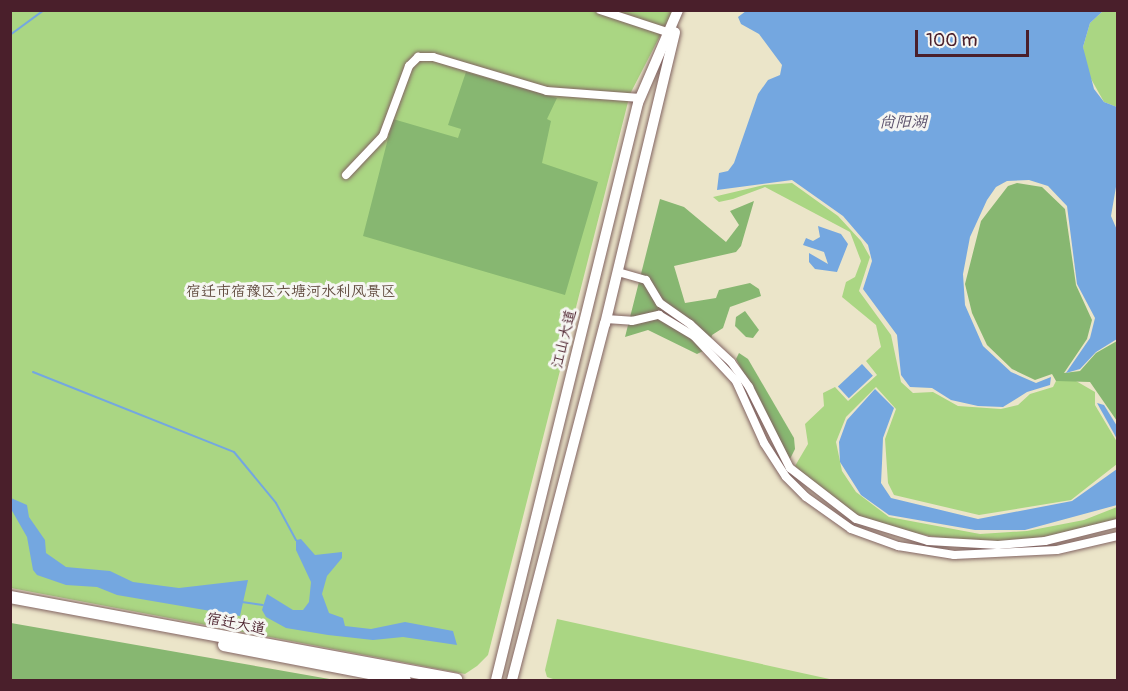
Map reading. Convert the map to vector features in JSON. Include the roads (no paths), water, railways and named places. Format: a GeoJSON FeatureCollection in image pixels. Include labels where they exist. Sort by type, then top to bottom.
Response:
{"type":"FeatureCollection","features":[{"type":"Feature","properties":{"kind":"main road","name":"江山大道"},"geometry":{"type":"LineString","coordinates":[[496,681],[640,98],[679,10]]}},
{"type":"Feature","properties":{"kind":"main road","name":"江山大道"},"geometry":{"type":"LineString","coordinates":[[512,681],[618,272],[679,10]]}},
{"type":"Feature","properties":{"kind":"main road","name":"宿迁大道"},"geometry":{"type":"LineString","coordinates":[[10,597],[456,681]]}},
{"type":"Feature","properties":{"kind":"main road","name":"宿迁大道"},"geometry":{"type":"LineString","coordinates":[[10,604],[405,681]]}},
{"type":"Feature","properties":{"kind":"street"},"geometry":{"type":"LineString","coordinates":[[600,10],[670,33]]}},
{"type":"Feature","properties":{"kind":"street"},"geometry":{"type":"LineString","coordinates":[[346,175],[383,135],[409,66],[418,57],[433,57],[547,91],[640,98]]}},
{"type":"Feature","properties":{"kind":"street"},"geometry":{"type":"LineString","coordinates":[[618,272],[646,280],[660,303],[690,324],[730,362],[749,387],[790,468],[856,519],[909,537],[979,545],[1045,542],[1118,523]]}},
{"type":"Feature","properties":{"kind":"street"},"geometry":{"type":"LineString","coordinates":[[606,319],[632,321],[659,315],[694,336],[736,381],[764,443],[786,477],[806,497],[851,529],[898,546],[954,555],[1057,550],[1118,536]]}},
{"type":"Feature","properties":{"kind":"water","name":"尚阳湖"},"geometry":{"type":"Polygon","coordinates":[[[746,11],[1103,11],[1090,23],[1083,47],[1094,89],[1104,102],[1117,107],[1117,181],[1111,216],[1117,230],[1117,339],[1096,352],[1080,369],[1066,373],[1090,338],[1095,318],[1077,284],[1067,206],[1048,186],[1029,180],[1007,181],[996,187],[987,200],[970,237],[963,274],[965,305],[983,346],[1011,372],[1036,383],[1051,377],[1050,385],[1027,392],[1003,407],[978,406],[951,400],[932,388],[910,387],[901,375],[897,335],[863,289],[872,261],[868,245],[843,216],[792,180],[717,190],[719,173],[728,171],[734,163],[758,94],[768,80],[780,75],[782,65],[759,34],[741,24],[738,17],[746,11]]]}},
{"type":"Feature","properties":{"kind":"water"},"geometry":{"type":"Polygon","coordinates":[[[818,226],[841,234],[848,244],[837,272],[815,269],[809,262],[809,253],[828,264],[824,252],[803,245],[806,238],[813,241],[820,237],[818,226]]]}},
{"type":"Feature","properties":{"kind":"water"},"geometry":{"type":"Polygon","coordinates":[[[862,364],[873,376],[849,398],[838,387],[862,364]]]}},
{"type":"Feature","properties":{"kind":"water"},"geometry":{"type":"Polygon","coordinates":[[[875,389],[894,408],[883,438],[881,483],[891,498],[978,519],[1072,501],[1117,469],[1117,505],[1025,530],[975,530],[889,515],[861,495],[840,462],[839,442],[847,420],[875,389]]]}},
{"type":"Feature","properties":{"kind":"water"},"geometry":{"type":"Polygon","coordinates":[[[1097,403],[1104,405],[1117,426],[1117,439],[1097,403]]]}},
{"type":"Feature","properties":{"kind":"water"},"geometry":{"type":"Polygon","coordinates":[[[11,498],[27,505],[29,517],[45,540],[46,553],[66,567],[110,571],[133,582],[179,588],[248,580],[240,616],[117,595],[97,587],[66,585],[37,575],[33,570],[27,537],[11,509],[11,498]]]}},
{"type":"Feature","properties":{"kind":"water"},"geometry":{"type":"Polygon","coordinates":[[[301,539],[315,555],[342,552],[342,558],[327,576],[322,594],[329,613],[343,618],[345,626],[371,629],[405,622],[453,631],[457,645],[403,637],[373,640],[328,635],[286,628],[266,617],[262,610],[267,594],[293,610],[303,610],[309,602],[311,582],[296,550],[296,540],[301,539]]]}},
{"type":"Feature","properties":{"kind":"waterway"},"geometry":{"type":"LineString","coordinates":[[10,35],[44,10]]}},
{"type":"Feature","properties":{"kind":"waterway"},"geometry":{"type":"LineString","coordinates":[[33,372],[234,452],[276,503],[296,540]]}},
{"type":"Feature","properties":{"kind":"waterway"},"geometry":{"type":"LineString","coordinates":[[10,409],[10,420]]}},
{"type":"Feature","properties":{"kind":"waterway"},"geometry":{"type":"LineString","coordinates":[[242,602],[263,605]]}},
{"type":"Feature","properties":{"kind":"park label","name":"宿迁市宿豫区六塘河水利风景区"},"geometry":{"type":"Point","coordinates":[291,292]}}]}
